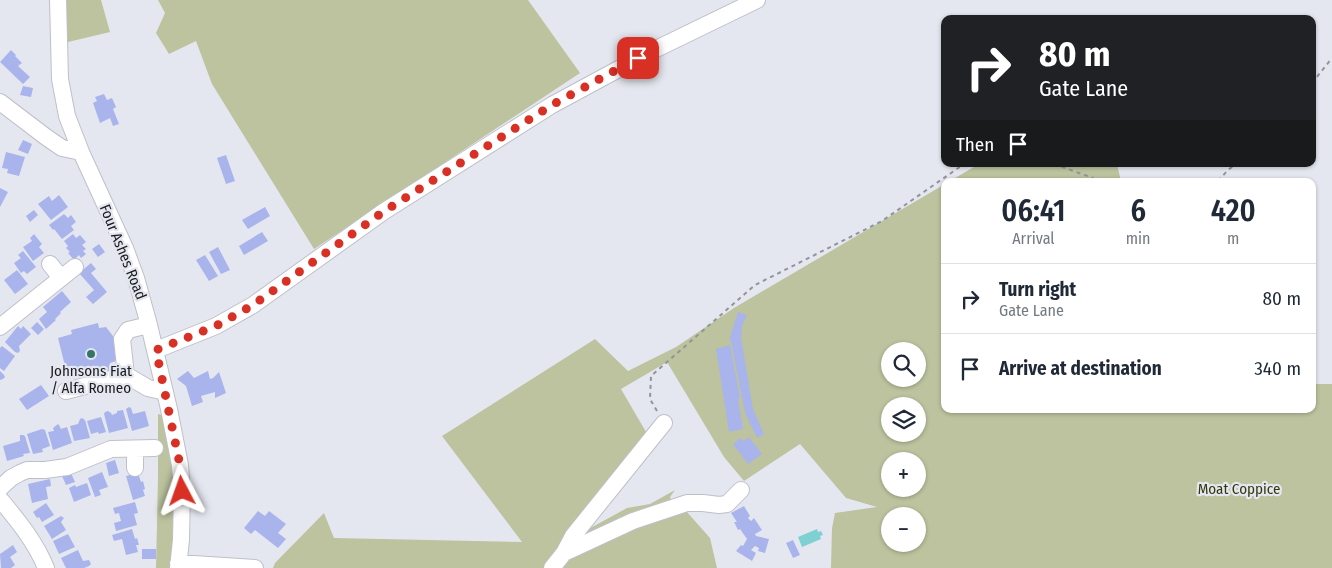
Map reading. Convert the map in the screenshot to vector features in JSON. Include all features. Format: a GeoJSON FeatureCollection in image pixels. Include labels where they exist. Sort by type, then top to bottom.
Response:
{"type":"FeatureCollection","features":[{"type":"Feature","properties":{"kind":"street","name":"Four Ashes Road"},"geometry":{"type":"LineString","coordinates":[[58,0],[60,79],[67,116],[81,152],[125,248],[136,278],[156,350],[165,392],[180,465],[182,491],[178,565]]}},
{"type":"Feature","properties":{"kind":"street"},"geometry":{"type":"LineString","coordinates":[[156,350],[216,326],[253,305],[383,212],[552,105],[652,51],[758,0]]}},
{"type":"Feature","properties":{"kind":"street"},"geometry":{"type":"LineString","coordinates":[[0,102],[62,148],[81,152]]}},
{"type":"Feature","properties":{"kind":"street"},"geometry":{"type":"LineString","coordinates":[[50,264],[61,278]]}},
{"type":"Feature","properties":{"kind":"street"},"geometry":{"type":"LineString","coordinates":[[0,326],[74,267]]}},
{"type":"Feature","properties":{"kind":"street"},"geometry":{"type":"LineString","coordinates":[[126,375],[122,338],[128,330],[149,325]]}},
{"type":"Feature","properties":{"kind":"street"},"geometry":{"type":"LineString","coordinates":[[66,391],[126,375],[148,388],[165,392]]}},
{"type":"Feature","properties":{"kind":"street"},"geometry":{"type":"LineString","coordinates":[[552,568],[564,553],[573,536],[664,422]]}},
{"type":"Feature","properties":{"kind":"street"},"geometry":{"type":"LineString","coordinates":[[0,488],[20,472],[27,470],[67,467],[111,449],[155,448]]}},
{"type":"Feature","properties":{"kind":"street"},"geometry":{"type":"LineString","coordinates":[[135,449],[135,468]]}},
{"type":"Feature","properties":{"kind":"street"},"geometry":{"type":"LineString","coordinates":[[564,553],[633,522],[687,503],[727,504],[741,490]]}},
{"type":"Feature","properties":{"kind":"street"},"geometry":{"type":"LineString","coordinates":[[0,499],[37,548],[42,567]]}},
{"type":"Feature","properties":{"kind":"street"},"geometry":{"type":"LineString","coordinates":[[178,565],[255,568]]}},
{"type":"Feature","properties":{"kind":"path"},"geometry":{"type":"LineString","coordinates":[[1316,78],[1332,58]]}},
{"type":"Feature","properties":{"kind":"path"},"geometry":{"type":"LineString","coordinates":[[944,178],[960,167]]}},
{"type":"Feature","properties":{"kind":"path"},"geometry":{"type":"LineString","coordinates":[[1062,167],[1093,178]]}},
{"type":"Feature","properties":{"kind":"path"},"geometry":{"type":"LineString","coordinates":[[1221,178],[1232,167]]}},
{"type":"Feature","properties":{"kind":"path"},"geometry":{"type":"LineString","coordinates":[[664,422],[650,399],[651,376],[755,285],[882,221],[941,180]]}},
{"type":"Feature","properties":{"kind":"green space"},"geometry":{"type":"Polygon","coordinates":[[[65,0],[101,0],[110,32],[68,42],[65,0]]]}},
{"type":"Feature","properties":{"kind":"green space"},"geometry":{"type":"Polygon","coordinates":[[[158,0],[528,0],[580,73],[314,249],[212,84],[196,41],[169,54],[156,33],[165,13],[158,0]]]}},
{"type":"Feature","properties":{"kind":"green space"},"geometry":{"type":"Polygon","coordinates":[[[974,167],[1118,167],[1120,178],[955,178],[974,167]]]}},
{"type":"Feature","properties":{"kind":"green space","name":"Moat Coppice"},"geometry":{"type":"Polygon","coordinates":[[[941,186],[941,413],[1316,413],[1316,384],[1332,384],[1332,568],[831,568],[832,528],[835,513],[877,507],[846,498],[800,444],[744,481],[724,457],[667,362],[621,389],[653,444],[585,531],[627,508],[650,504],[675,490],[670,497],[673,504],[687,512],[710,538],[717,568],[273,568],[275,563],[324,513],[334,538],[522,542],[442,436],[595,339],[628,371],[676,347],[734,308],[941,186]]]}},
{"type":"Feature","properties":{"kind":"green space"},"geometry":{"type":"Polygon","coordinates":[[[158,414],[162,415],[174,473],[175,498],[172,568],[156,568],[158,414]]]}},
{"type":"Feature","properties":{"kind":"water"},"geometry":{"type":"Polygon","coordinates":[[[817,529],[823,535],[820,536],[821,539],[802,547],[798,537],[817,529]]]}},
{"type":"Feature","properties":{"kind":"building"},"geometry":{"type":"Polygon","coordinates":[[[11,50],[22,63],[18,66],[30,77],[23,84],[0,62],[11,50]]]}},
{"type":"Feature","properties":{"kind":"building"},"geometry":{"type":"Polygon","coordinates":[[[23,86],[33,88],[31,97],[20,95],[23,86]]]}},
{"type":"Feature","properties":{"kind":"building"},"geometry":{"type":"Polygon","coordinates":[[[104,94],[107,100],[112,98],[116,107],[113,109],[119,124],[113,126],[110,118],[100,123],[93,103],[97,101],[95,97],[104,94]]]}},
{"type":"Feature","properties":{"kind":"building"},"geometry":{"type":"Polygon","coordinates":[[[23,140],[32,144],[28,154],[18,150],[23,140]]]}},
{"type":"Feature","properties":{"kind":"building"},"geometry":{"type":"Polygon","coordinates":[[[6,152],[25,157],[19,176],[7,173],[8,169],[2,168],[6,152]]]}},
{"type":"Feature","properties":{"kind":"building"},"geometry":{"type":"Polygon","coordinates":[[[226,155],[235,181],[226,184],[217,158],[226,155]]]}},
{"type":"Feature","properties":{"kind":"building"},"geometry":{"type":"Polygon","coordinates":[[[0,188],[8,192],[0,207],[0,188]]]}},
{"type":"Feature","properties":{"kind":"building"},"geometry":{"type":"Polygon","coordinates":[[[59,195],[68,207],[51,220],[38,204],[49,196],[52,201],[59,195]]]}},
{"type":"Feature","properties":{"kind":"building"},"geometry":{"type":"Polygon","coordinates":[[[265,207],[270,216],[248,229],[242,220],[265,207]]]}},
{"type":"Feature","properties":{"kind":"building"},"geometry":{"type":"Polygon","coordinates":[[[34,210],[38,215],[30,222],[26,216],[34,210]]]}},
{"type":"Feature","properties":{"kind":"building"},"geometry":{"type":"Polygon","coordinates":[[[64,214],[68,218],[71,215],[76,222],[71,226],[74,230],[62,239],[49,225],[64,214]]]}},
{"type":"Feature","properties":{"kind":"building"},"geometry":{"type":"Polygon","coordinates":[[[262,232],[268,241],[244,255],[239,246],[262,232]]]}},
{"type":"Feature","properties":{"kind":"building"},"geometry":{"type":"Polygon","coordinates":[[[34,234],[42,244],[39,247],[44,253],[33,261],[23,247],[32,241],[30,238],[34,234]]]}},
{"type":"Feature","properties":{"kind":"building"},"geometry":{"type":"Polygon","coordinates":[[[73,234],[76,238],[80,235],[86,242],[82,245],[86,249],[83,251],[86,254],[81,258],[79,255],[74,260],[68,253],[70,252],[66,248],[68,246],[64,241],[73,234]]]}},
{"type":"Feature","properties":{"kind":"building"},"geometry":{"type":"Polygon","coordinates":[[[99,244],[105,252],[98,257],[92,249],[99,244]]]}},
{"type":"Feature","properties":{"kind":"building"},"geometry":{"type":"Polygon","coordinates":[[[218,247],[230,270],[221,274],[209,252],[218,247]]]}},
{"type":"Feature","properties":{"kind":"building"},"geometry":{"type":"Polygon","coordinates":[[[23,251],[36,267],[27,274],[24,271],[21,273],[14,263],[21,258],[18,255],[23,251]]]}},
{"type":"Feature","properties":{"kind":"building"},"geometry":{"type":"Polygon","coordinates":[[[205,255],[218,276],[209,281],[196,260],[205,255]]]}},
{"type":"Feature","properties":{"kind":"building"},"geometry":{"type":"Polygon","coordinates":[[[91,263],[96,269],[91,273],[107,292],[93,304],[86,297],[94,290],[79,273],[91,263]]]}},
{"type":"Feature","properties":{"kind":"building"},"geometry":{"type":"Polygon","coordinates":[[[17,270],[28,284],[15,294],[4,280],[17,270]]]}},
{"type":"Feature","properties":{"kind":"building"},"geometry":{"type":"Polygon","coordinates":[[[62,291],[71,302],[46,329],[39,319],[47,312],[43,307],[62,291]]]}},
{"type":"Feature","properties":{"kind":"building"},"geometry":{"type":"Polygon","coordinates":[[[738,312],[747,315],[742,326],[741,338],[753,409],[764,434],[757,438],[745,413],[730,337],[738,312]]]}},
{"type":"Feature","properties":{"kind":"building"},"geometry":{"type":"Polygon","coordinates":[[[37,322],[44,329],[38,335],[31,328],[37,322]]]}},
{"type":"Feature","properties":{"kind":"building","name":"Johnsons Fiat / Alfa Romeo"},"geometry":{"type":"Polygon","coordinates":[[[98,323],[99,328],[106,327],[116,340],[119,360],[110,363],[113,376],[85,383],[83,374],[68,378],[58,338],[72,334],[71,330],[98,323]]]}},
{"type":"Feature","properties":{"kind":"building"},"geometry":{"type":"Polygon","coordinates":[[[18,326],[21,329],[23,326],[31,334],[19,346],[20,351],[18,353],[5,342],[18,326]]]}},
{"type":"Feature","properties":{"kind":"building"},"geometry":{"type":"Polygon","coordinates":[[[730,345],[740,398],[738,399],[743,429],[729,432],[716,349],[730,345]]]}},
{"type":"Feature","properties":{"kind":"building"},"geometry":{"type":"Polygon","coordinates":[[[2,346],[15,356],[4,371],[0,368],[0,348],[2,346]]]}},
{"type":"Feature","properties":{"kind":"building"},"geometry":{"type":"Polygon","coordinates":[[[0,371],[5,377],[0,380],[0,371]]]}},
{"type":"Feature","properties":{"kind":"building"},"geometry":{"type":"Polygon","coordinates":[[[188,371],[194,378],[208,371],[210,379],[219,372],[226,393],[215,398],[215,392],[201,396],[203,402],[192,406],[186,386],[177,379],[188,371]]]}},
{"type":"Feature","properties":{"kind":"building"},"geometry":{"type":"Polygon","coordinates":[[[41,385],[49,396],[27,410],[19,399],[41,385]]]}},
{"type":"Feature","properties":{"kind":"building"},"geometry":{"type":"Polygon","coordinates":[[[129,407],[133,414],[145,411],[149,426],[132,431],[126,409],[129,407]]]}},
{"type":"Feature","properties":{"kind":"building"},"geometry":{"type":"Polygon","coordinates":[[[123,410],[128,428],[109,433],[105,412],[108,411],[112,415],[117,413],[117,411],[123,410]]]}},
{"type":"Feature","properties":{"kind":"building"},"geometry":{"type":"Polygon","coordinates":[[[101,417],[106,432],[91,434],[87,421],[101,417]]]}},
{"type":"Feature","properties":{"kind":"building"},"geometry":{"type":"Polygon","coordinates":[[[82,418],[85,420],[90,438],[74,441],[70,426],[78,424],[82,418]]]}},
{"type":"Feature","properties":{"kind":"building"},"geometry":{"type":"Polygon","coordinates":[[[58,424],[61,429],[67,427],[72,443],[53,450],[48,432],[54,431],[53,428],[58,424]]]}},
{"type":"Feature","properties":{"kind":"building"},"geometry":{"type":"Polygon","coordinates":[[[42,429],[45,430],[50,446],[42,449],[43,452],[33,454],[27,434],[42,429]]]}},
{"type":"Feature","properties":{"kind":"building"},"geometry":{"type":"Polygon","coordinates":[[[20,435],[25,436],[30,453],[7,461],[3,446],[20,441],[20,435]]]}},
{"type":"Feature","properties":{"kind":"building"},"geometry":{"type":"Polygon","coordinates":[[[749,437],[762,454],[748,464],[733,444],[741,438],[744,441],[749,437]]]}},
{"type":"Feature","properties":{"kind":"building"},"geometry":{"type":"Polygon","coordinates":[[[115,460],[119,473],[109,476],[106,463],[115,460]]]}},
{"type":"Feature","properties":{"kind":"building"},"geometry":{"type":"Polygon","coordinates":[[[102,472],[108,487],[99,490],[101,495],[95,497],[88,478],[102,472]]]}},
{"type":"Feature","properties":{"kind":"building"},"geometry":{"type":"Polygon","coordinates":[[[71,473],[75,482],[66,485],[62,476],[71,473]]]}},
{"type":"Feature","properties":{"kind":"building"},"geometry":{"type":"Polygon","coordinates":[[[138,473],[141,482],[143,481],[145,496],[133,500],[126,476],[138,473]]]}},
{"type":"Feature","properties":{"kind":"building"},"geometry":{"type":"Polygon","coordinates":[[[50,479],[51,486],[46,487],[48,499],[32,503],[28,484],[50,479]]]}},
{"type":"Feature","properties":{"kind":"building"},"geometry":{"type":"Polygon","coordinates":[[[87,483],[91,495],[74,502],[69,488],[87,483]]]}},
{"type":"Feature","properties":{"kind":"building"},"geometry":{"type":"Polygon","coordinates":[[[135,502],[138,513],[134,514],[137,525],[116,531],[114,523],[121,521],[119,513],[115,514],[113,508],[135,502]]]}},
{"type":"Feature","properties":{"kind":"building"},"geometry":{"type":"Polygon","coordinates":[[[46,503],[54,515],[42,522],[33,512],[46,503]]]}},
{"type":"Feature","properties":{"kind":"building"},"geometry":{"type":"Polygon","coordinates":[[[744,506],[750,516],[748,518],[751,521],[754,518],[762,530],[755,534],[756,536],[769,539],[765,553],[758,551],[759,548],[755,546],[751,550],[756,553],[752,561],[736,551],[741,545],[743,546],[747,539],[740,529],[738,530],[734,522],[737,522],[731,513],[744,506]]]}},
{"type":"Feature","properties":{"kind":"building"},"geometry":{"type":"Polygon","coordinates":[[[258,511],[265,516],[269,511],[286,524],[278,533],[286,539],[278,548],[255,530],[251,534],[244,528],[258,511]]]}},
{"type":"Feature","properties":{"kind":"building"},"geometry":{"type":"Polygon","coordinates":[[[61,516],[64,518],[61,522],[66,530],[52,539],[44,526],[61,516]]]}},
{"type":"Feature","properties":{"kind":"building"},"geometry":{"type":"Polygon","coordinates":[[[132,529],[139,545],[136,545],[138,552],[126,555],[122,539],[114,541],[112,535],[132,529]]]}},
{"type":"Feature","properties":{"kind":"building"},"geometry":{"type":"Polygon","coordinates":[[[68,534],[75,547],[59,554],[53,541],[68,534]]]}},
{"type":"Feature","properties":{"kind":"building"},"geometry":{"type":"Polygon","coordinates":[[[793,540],[800,555],[793,558],[786,543],[793,540]]]}},
{"type":"Feature","properties":{"kind":"building"},"geometry":{"type":"Polygon","coordinates":[[[13,545],[17,552],[10,557],[15,565],[11,568],[1,568],[0,554],[13,545]]]}},
{"type":"Feature","properties":{"kind":"building"},"geometry":{"type":"Polygon","coordinates":[[[142,549],[156,549],[156,559],[142,559],[142,549]]]}},
{"type":"Feature","properties":{"kind":"building"},"geometry":{"type":"Polygon","coordinates":[[[78,550],[83,561],[89,560],[91,564],[84,568],[66,568],[61,558],[78,550]]]}},
{"type":"Feature","properties":{"kind":"place","name":"Johnsons Fiat / Alfa Romeo"},"geometry":{"type":"Point","coordinates":[91,354]}},
{"type":"Feature","properties":{"kind":"route"},"geometry":{"type":"LineString","coordinates":[[182,491],[180,465],[156,350],[216,326],[253,305],[383,212],[552,105],[638,58]]}}]}
